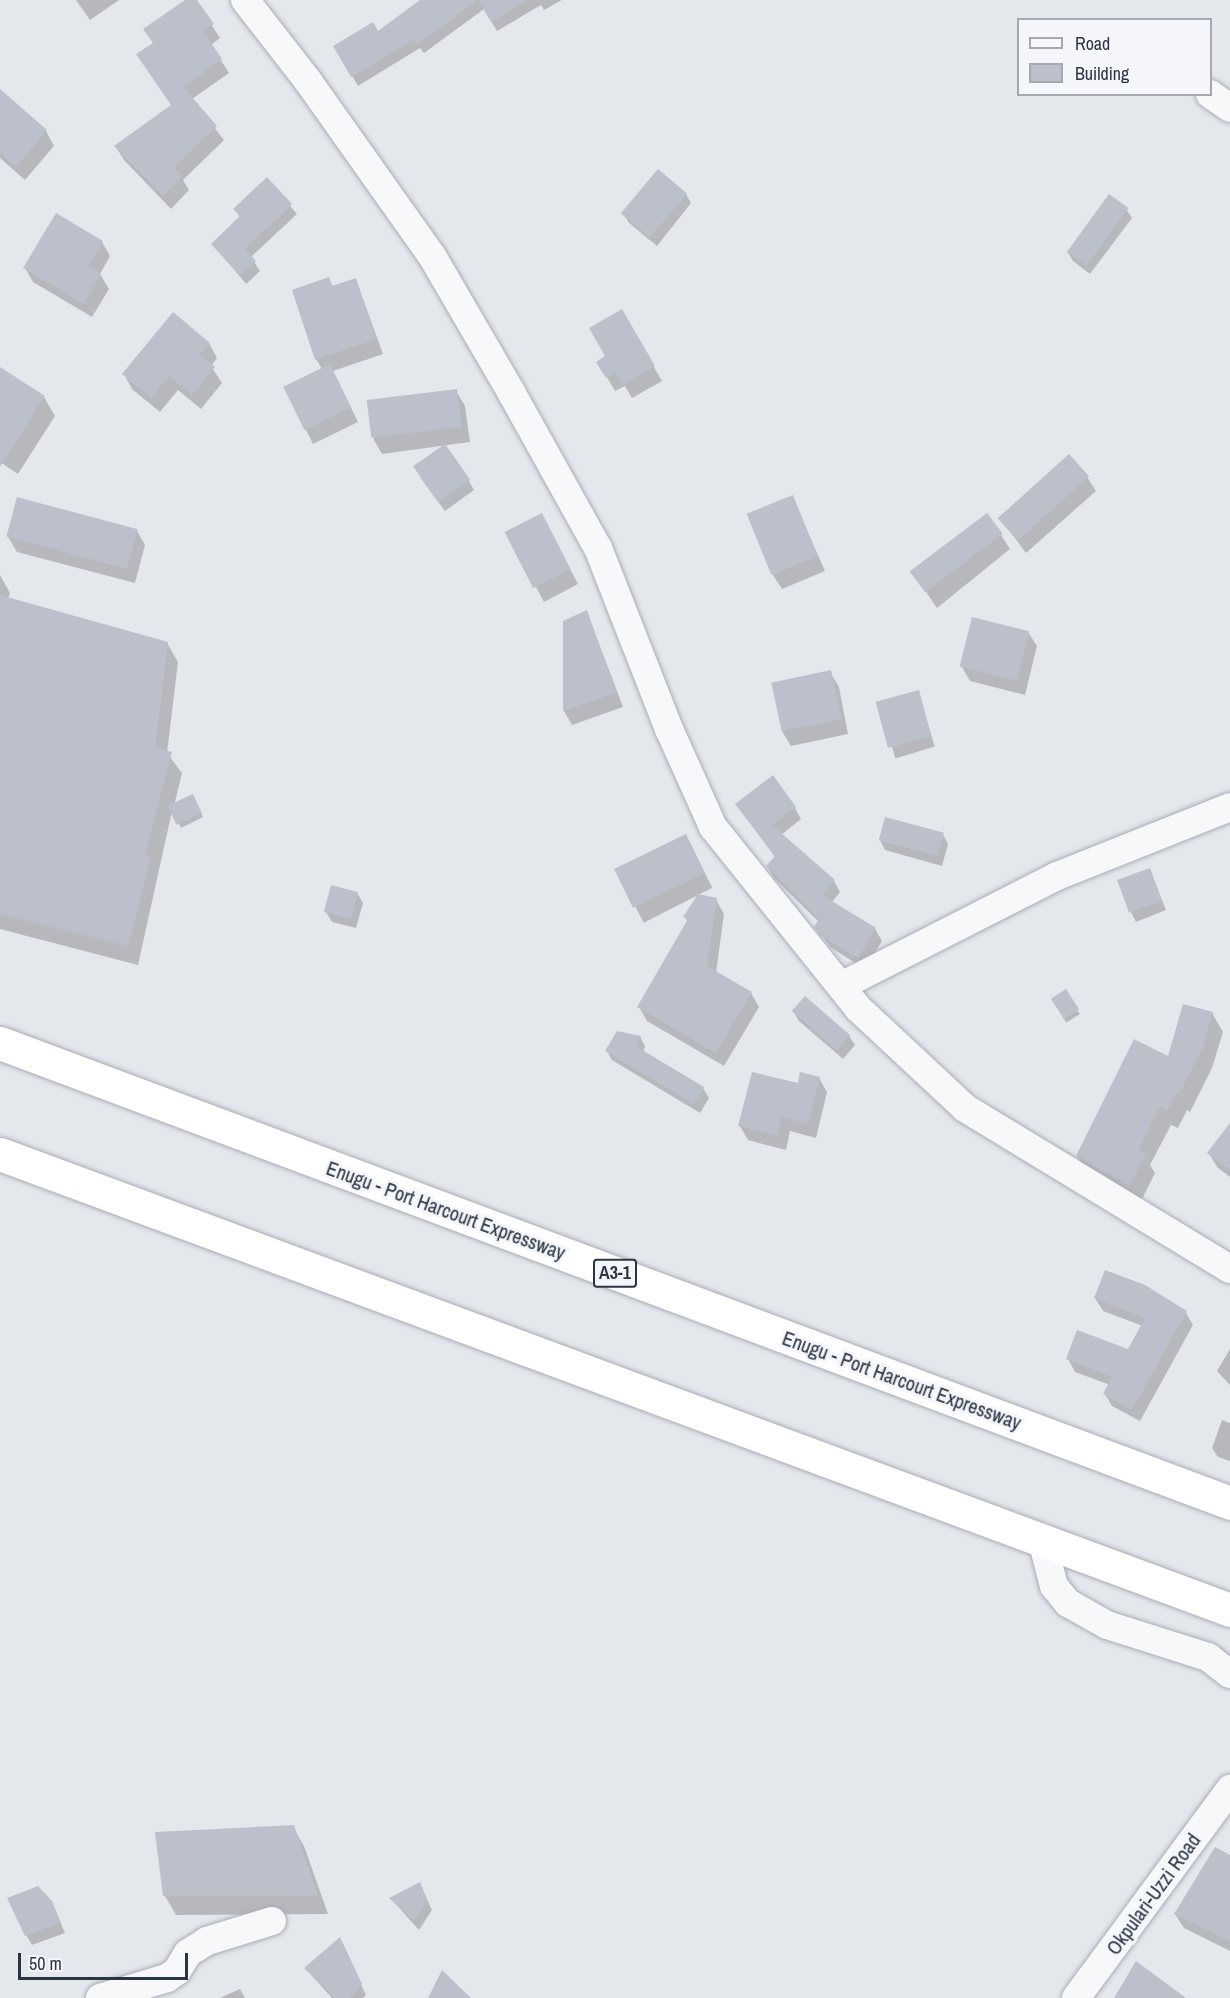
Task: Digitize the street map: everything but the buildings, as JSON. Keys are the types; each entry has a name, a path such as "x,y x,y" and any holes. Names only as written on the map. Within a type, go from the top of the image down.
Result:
{"highway":[{"name":"Enugu - Port Harcourt Expressway","path":"0,1043 1230,1503"},
{"path":"0,1154 1230,1610"}],"street":[{"path":"245,0 308,81 432,256 511,392 598,548 669,729 713,827 843,985 859,1009 965,1108 1230,1269"},
{"path":"1212,95 1230,108"},
{"path":"843,985 1058,876 1230,807"},
{"path":"1042,1540 1054,1586 1068,1603 1107,1625 1209,1657 1230,1674"},
{"name":"Okpulari-Uzzi Road","path":"1076,1998 1230,1789"},
{"path":"100,1998 166,1978 177,1971 188,1953 207,1941 272,1921"}]}
